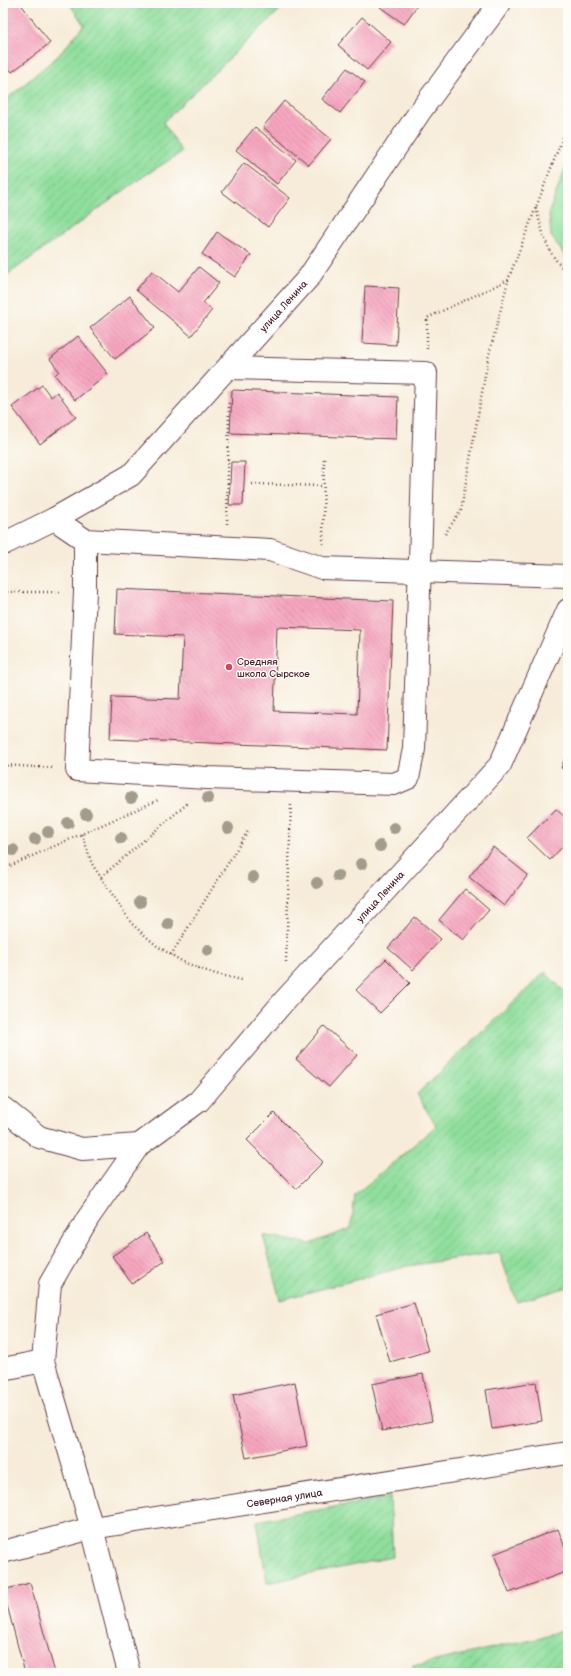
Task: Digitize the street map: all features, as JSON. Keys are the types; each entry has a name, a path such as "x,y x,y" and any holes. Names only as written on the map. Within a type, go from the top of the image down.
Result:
{"street":[{"name":"улица Ленина","path":"3,544 54,519 131,475 309,277 419,113 500,3"},
{"path":"85,540 77,770 292,781 394,784 408,778 414,749 421,571 426,372 224,372"},
{"path":"54,519 85,540 270,550 322,568 568,576"},
{"name":"улица Ленина","path":"139,1145 199,1101 285,1000 500,765 568,610"},
{"path":"3,1108 39,1137 82,1149 139,1145"},
{"path":"129,1673 92,1528 43,1361 50,1284 88,1218 139,1145"},
{"path":"3,1370 43,1361"},
{"name":"Северная улица","path":"3,1552 92,1528 568,1453"}],"path":[{"path":"441,541 461,510 488,359 508,280 568,124"},
{"path":"536,207 547,246 557,263 568,272"},
{"path":"426,372 428,318 508,280"},
{"path":"224,372 229,386 227,548"},
{"path":"322,568 324,456"},
{"path":"252,484 324,486"},
{"path":"3,592 84,592"},
{"path":"3,765 77,770"},
{"path":"285,1000 292,781"},
{"path":"3,870 165,796"},
{"path":"101,878 188,803"},
{"path":"171,955 248,831"},
{"path":"82,834 92,864 132,924 157,946 183,962 212,973 242,980"}],"green space":[{"path":"69,3 287,3 163,122 182,152 144,176 3,278 3,102 58,56 84,25"},
{"path":"568,161 568,260 551,236 549,212"},
{"path":"545,972 568,995 568,1287 517,1302 499,1252 408,1266 280,1300 263,1235 310,1244 351,1228 355,1195 436,1126 417,1094"},
{"path":"390,1497 393,1557 267,1583 257,1521"},
{"path":"568,1628 568,1673 414,1673 413,1666 541,1637"}],"building":[{"path":"3,3 20,3 50,43 12,72 3,61"},
{"path":"383,3 419,3 404,24 380,7"},
{"path":"362,17 391,42 367,70 338,45"},
{"path":"347,68 365,82 340,113 322,99"},
{"path":"284,101 331,139 309,165 263,127"},
{"path":"255,127 296,160 277,184 236,150"},
{"path":"244,163 290,198 268,227 222,192"},
{"path":"217,232 251,255 235,277 202,254"},
{"path":"199,267 219,283 203,303 212,310 191,336 136,290 152,271 178,292"},
{"path":"365,286 399,288 396,345 362,343"},
{"path":"130,296 155,328 115,359 90,328"},
{"path":"78,336 108,374 75,400 55,375 59,371 50,359"},
{"path":"42,385 51,397 57,392 76,417 40,444 12,407"},
{"path":"232,390 398,397 396,439 230,433"},
{"path":"231,462 245,462 243,505 229,505"},
{"name":"Средняя школа Сырское","path":"117,589 393,601 387,750 110,739 112,697 180,699 183,637 115,634","holes":["277,627 360,630 357,714 274,711"]},
{"path":"568,750 568,771 561,768"},
{"path":"556,809 568,820 568,841 550,860 527,838"},
{"path":"493,847 528,875 504,906 469,877"},
{"path":"465,889 489,910 463,940 439,920"},
{"path":"415,917 441,939 413,970 388,948"},
{"path":"386,959 410,983 380,1013 356,990"},
{"path":"324,1026 357,1055 329,1087 296,1059"},
{"path":"274,1113 323,1162 296,1189 247,1140"},
{"path":"146,1233 165,1261 132,1284 112,1256"},
{"path":"414,1303 428,1351 390,1362 376,1314"},
{"path":"423,1374 432,1421 382,1431 372,1384"},
{"path":"295,1382 307,1446 246,1458 233,1395"},
{"path":"536,1382 542,1421 492,1429 486,1390"},
{"path":"558,1529 568,1556 568,1571 509,1593 494,1554"},
{"path":"30,1583 55,1673 25,1673 3,1590"}],"place":[{"name":"Средняя школа Сырское","path":"229,667"}]}
